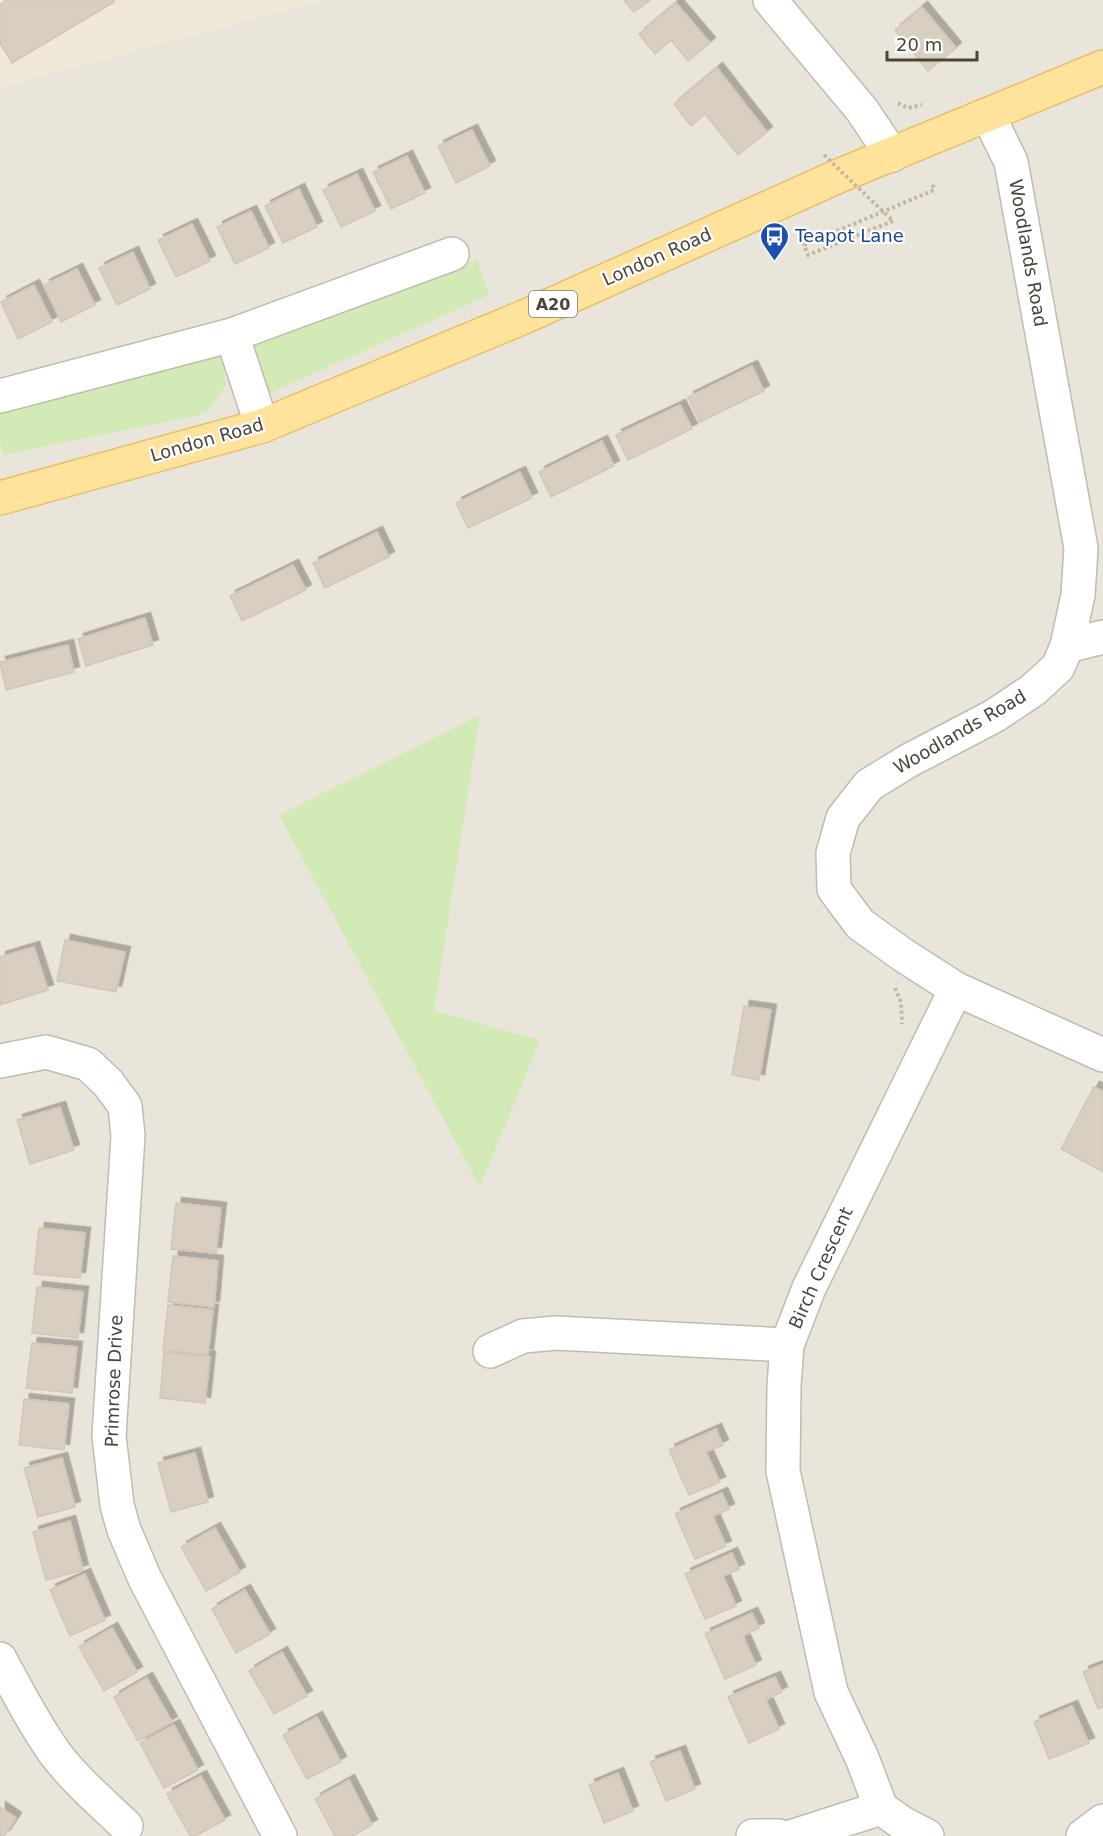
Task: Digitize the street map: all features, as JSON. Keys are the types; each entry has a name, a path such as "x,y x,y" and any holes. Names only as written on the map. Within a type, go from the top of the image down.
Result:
{"main road":[{"name":"London Road","path":"0,498 262,426 524,317 840,174 892,155 1103,67"}],"street":[{"path":"770,0 862,110 892,155"},
{"name":"Woodlands Road","path":"988,115 1011,162 1092,555 1078,596 1067,646 1058,667 1033,690 994,716 908,761 869,785 843,818 833,853 834,889 860,924 956,989 1103,1055"},
{"path":"0,396 231,335 452,254"},
{"path":"231,335 262,426"},
{"path":"1067,646 1103,637"},
{"name":"Birch Crescent","path":"881,1808 862,1758 831,1692 783,1471 787,1345 808,1288 956,989"},
{"name":"Primrose Drive","path":"0,1061 46,1052 88,1065 108,1083 124,1106 128,1136 109,1436 117,1505 124,1530 145,1579 280,1836"},
{"path":"490,1351 523,1336 556,1333 787,1345"},
{"path":"0,1659 27,1710 55,1753 126,1826"},
{"path":"794,1836 881,1808 902,1823 927,1836"},
{"path":"1083,1836 1103,1821"},
{"path":"753,1836 779,1836"}],"path":[{"path":"824,155 876,205 884,213 893,221 808,255 804,245 815,241 880,213 891,208 923,194 934,190 932,182"}],"shaded area":[{"path":"0,0 1103,0 1103,1836 0,1836"},
{"path":"0,0 323,0 0,87"}],"green space":[{"path":"477,259 489,295 268,394 250,350 263,335"},
{"path":"205,350 223,360 226,385 209,410 196,416 3,455 0,440 0,406"},
{"path":"480,715 434,1011 540,1040 480,1187 279,815"}],"building":[{"path":"6,0 113,0 114,2 12,63 0,43 0,5"},
{"path":"624,0 650,0 634,12"},
{"path":"676,3 710,43 688,61 671,40 655,54 639,34"},
{"path":"922,7 956,48 928,71 895,30"},
{"path":"717,68 767,132 738,155 705,114 691,126 674,104"},
{"path":"472,130 490,166 456,183 438,146"},
{"path":"407,156 425,193 391,209 373,172"},
{"path":"357,174 375,211 341,227 323,190"},
{"path":"299,189 317,227 283,243 265,206"},
{"path":"251,211 269,248 235,264 217,227"},
{"path":"192,224 210,261 176,277 158,240"},
{"path":"133,252 150,289 117,305 99,268"},
{"path":"77,269 95,305 61,322 44,285"},
{"path":"34,285 52,322 18,339 1,302"},
{"path":"752,366 764,391 700,422 688,397"},
{"path":"680,405 692,429 628,460 616,435"},
{"path":"602,441 614,466 551,497 539,472"},
{"path":"520,472 532,498 468,528 456,503"},
{"path":"377,532 389,557 325,588 313,563"},
{"path":"293,565 306,590 242,621 230,596"},
{"path":"145,618 153,645 86,666 78,639"},
{"path":"68,645 74,672 6,690 0,662"},
{"path":"65,940 125,952 116,992 57,981"},
{"path":"34,947 48,990 0,1005 0,957"},
{"path":"744,1006 771,1010 759,1080 732,1075"},
{"path":"1094,1087 1103,1091 1103,1172 1061,1149"},
{"path":"60,1107 74,1150 30,1164 17,1120"},
{"path":"176,1203 221,1208 216,1253 171,1249"},
{"path":"39,1228 85,1233 80,1278 34,1274"},
{"path":"173,1256 218,1261 214,1307 168,1302"},
{"path":"37,1287 83,1292 78,1338 32,1333"},
{"path":"168,1305 213,1310 208,1355 163,1350"},
{"path":"32,1343 77,1347 72,1393 26,1388"},
{"path":"164,1352 210,1357 205,1403 160,1398"},
{"path":"24,1399 69,1404 64,1450 19,1445"},
{"path":"716,1429 723,1445 706,1452 720,1482 689,1495 669,1450"},
{"path":"195,1453 208,1502 171,1512 158,1463"},
{"path":"62,1458 75,1507 38,1517 24,1468"},
{"path":"722,1493 729,1509 713,1516 726,1546 695,1559 675,1514"},
{"path":"70,1521 83,1570 46,1580 33,1532"},
{"path":"215,1528 240,1572 206,1591 181,1547"},
{"path":"732,1553 739,1569 723,1576 736,1606 705,1619 685,1574"},
{"path":"85,1574 105,1620 70,1636 50,1590"},
{"path":"245,1590 270,1634 236,1653 212,1609"},
{"path":"752,1613 759,1628 743,1636 756,1665 725,1679 705,1634"},
{"path":"112,1628 137,1672 104,1691 79,1647"},
{"path":"282,1652 307,1696 274,1714 249,1671"},
{"path":"1103,1664 1103,1707 1098,1709 1083,1672"},
{"path":"775,1677 782,1692 766,1700 779,1729 749,1743 728,1697"},
{"path":"147,1678 172,1722 138,1741 114,1697"},
{"path":"1072,1706 1089,1743 1049,1759 1034,1722"},
{"path":"317,1717 341,1762 307,1779 283,1735"},
{"path":"174,1725 198,1770 164,1788 140,1743"},
{"path":"680,1751 695,1789 666,1801 650,1762"},
{"path":"618,1773 633,1811 604,1823 589,1785"},
{"path":"201,1776 225,1820 195,1836 190,1836 167,1794"},
{"path":"349,1780 372,1825 352,1836 335,1836 315,1799"},
{"path":"0,1807 16,1818 4,1836 0,1836"}],"place":[{"name":"Teapot Lane","path":"774,262"}]}
